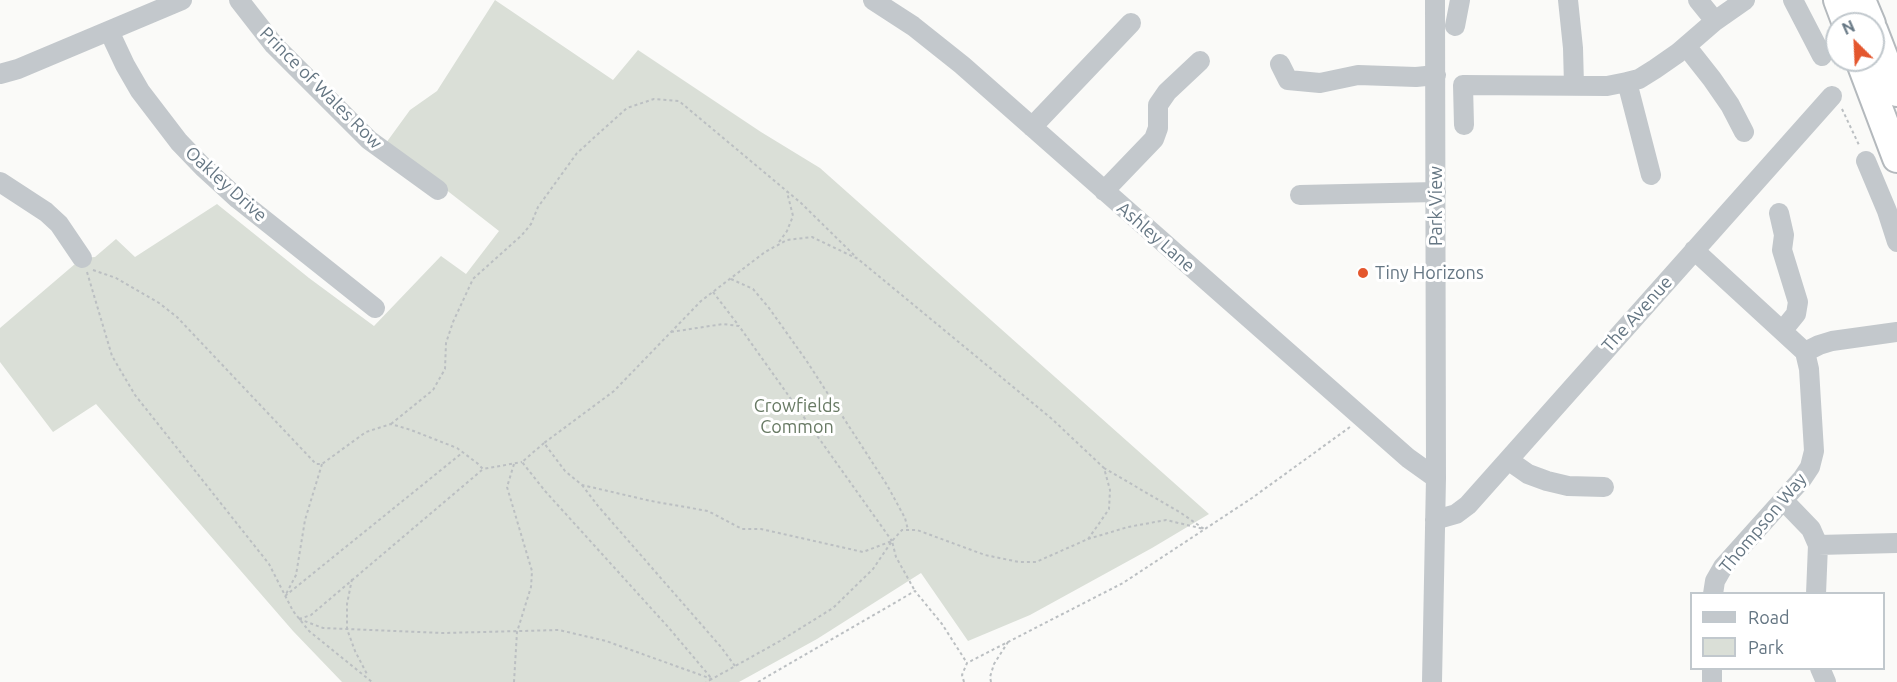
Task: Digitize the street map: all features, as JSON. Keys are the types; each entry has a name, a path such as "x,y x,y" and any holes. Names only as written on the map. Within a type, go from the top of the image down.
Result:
{"highway":[{"path":"1885,61 1897,92"},
{"path":"1865,72 1897,158"}],"street":[{"path":"0,74 18,69 110,31 158,5 182,0"},
{"name":"Prince of Wales Row","path":"239,0 274,45 369,140 438,190"},
{"name":"Ashley Lane","path":"873,0 932,39 1408,458 1436,478"},
{"name":"Park View","path":"1432,682 1436,478 1435,0"},
{"path":"1455,26 1460,0"},
{"path":"1568,0 1574,85"},
{"path":"1698,0 1715,21"},
{"path":"1464,125 1463,85 1608,86 1639,79 1745,0"},
{"path":"1793,2 1822,56"},
{"path":"1032,127 1131,23"},
{"name":"Oakley Drive","path":"110,31 124,65 140,91 179,142 238,199 375,308"},
{"path":"1686,46 1713,79 1744,132"},
{"path":"1104,191 1154,139 1158,128 1158,105 1167,92 1200,61"},
{"path":"1280,64 1288,80 1320,83 1358,75 1416,77 1436,75"},
{"path":"1627,82 1651,175"},
{"name":"The Avenue","path":"1435,520 1456,514 1468,505 1694,250 1835,99"},
{"path":"1866,161 1897,242"},
{"path":"0,182 59,224 82,258"},
{"path":"1300,195 1436,192"},
{"path":"1779,213 1784,236 1773,253 1798,302 1796,314 1783,330"},
{"path":"1694,250 1805,352 1832,342 1897,332"},
{"name":"Thompson Way","path":"1713,592 1715,581 1723,567 1784,501 1810,467 1814,451 1809,369 1805,352"},
{"path":"1508,460 1528,474 1547,481 1568,486 1604,487"},
{"path":"1784,501 1811,529 1818,545 1816,592"},
{"path":"1818,545 1897,543"}],"path":[{"path":"370,680 309,631 299,619 269,564 135,395 112,356 85,267 116,278 159,303 177,317 316,464 322,464 366,432 391,424 433,390 445,369 446,343 453,322 473,279 522,235 531,224 538,207 577,153 627,108 654,99 679,101 786,191 858,259 1052,419 1104,468 1204,529"},
{"path":"1835,99 1866,161"},
{"path":"777,245 787,231 793,216 786,191"},
{"path":"299,619 311,615 483,469 522,462 614,391 713,292 765,252 787,240 812,237 858,259"},
{"path":"730,279 753,289 794,343 887,485 905,518 908,530"},
{"path":"713,292 892,541 896,557 915,591 942,624 967,663"},
{"path":"671,332 723,324 738,326"},
{"path":"964,682 962,675 967,663 1123,583 1363,418"},
{"path":"391,424 457,448 483,469"},
{"path":"544,443 565,471 582,485 735,666"},
{"path":"285,596 463,453"},
{"path":"522,462 712,679"},
{"path":"514,463 507,487 532,571 531,586 517,632 514,682"},
{"path":"285,596 296,575 305,520 322,464"},
{"path":"1088,539 1109,509 1110,490 1104,468"},
{"path":"582,485 708,511 742,529 772,532 863,552 892,541"},
{"path":"706,682 780,641 833,608 873,569 902,530 917,530 985,555 1019,562 1036,562 1088,539 1128,527 1166,520 1204,529"},
{"path":"352,579 347,604 347,629 370,680"},
{"path":"758,682 915,591"},
{"path":"299,619 323,628 444,633 559,630 606,641 712,679"},
{"path":"991,682 990,677 994,664 1009,641"}],"green space":[{"name":"Crowfields Common","path":"495,0 613,80 638,50 761,132 820,168 1209,514 1030,615 968,641 921,573 817,639 739,682 342,682 293,631 96,404 53,432 0,362 0,328 82,258 95,257 116,239 135,257 217,204 309,278 374,326 441,256 466,274 499,231 386,143 410,110 437,91"}],"place":[{"name":"Tiny Horizons","path":"1363,273"}]}
